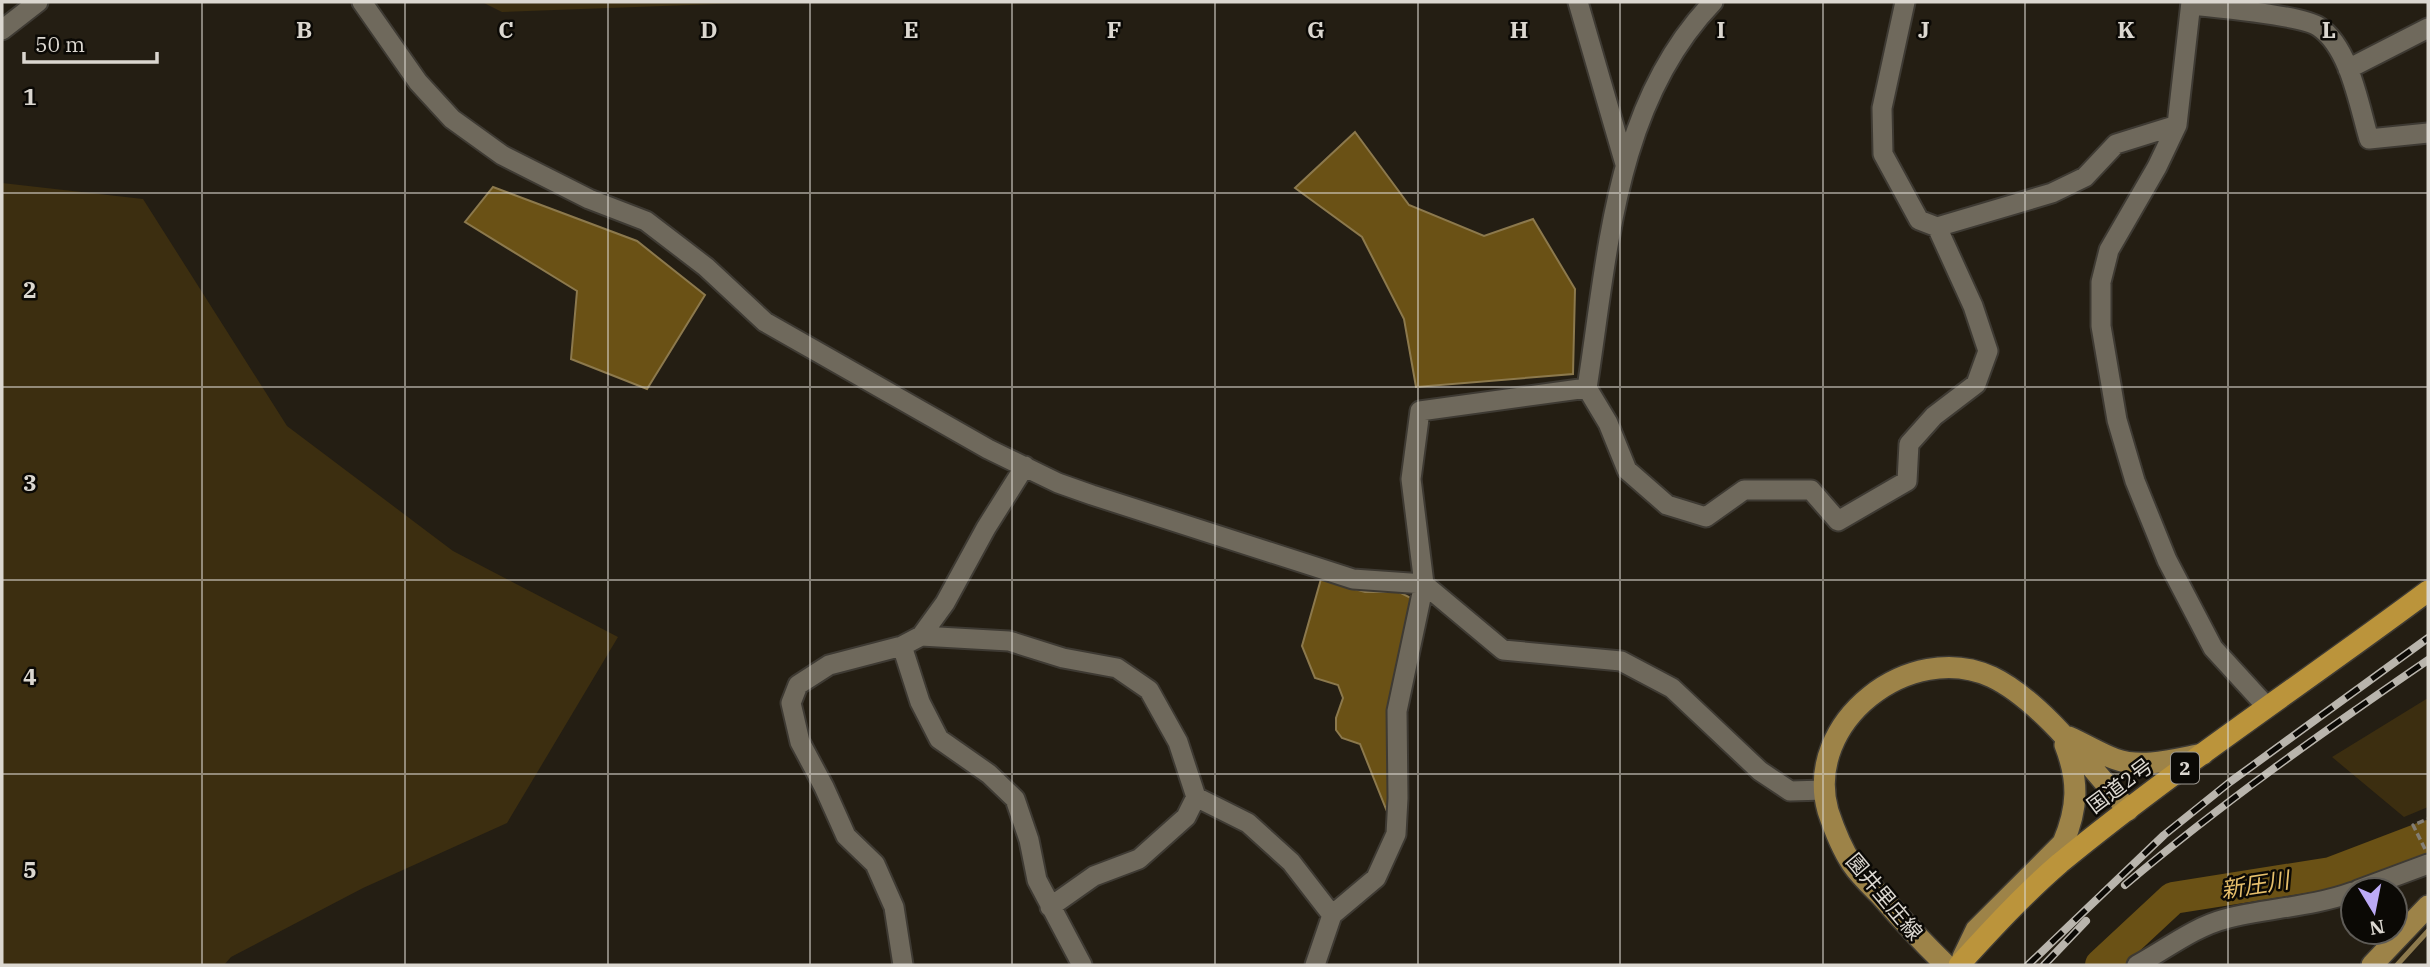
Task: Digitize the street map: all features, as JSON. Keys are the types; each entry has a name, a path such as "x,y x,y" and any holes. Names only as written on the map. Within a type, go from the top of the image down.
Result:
{"highway":[{"name":"国道2号","path":"1959,965 2058,865 2203,754 2428,591"}],"main road":[{"name":"園井里庄線","path":"1946,965 1852,865 1836,833 1828,809 1825,790 1829,755 1837,734 1854,712 1875,692 1900,677 1928,668 1966,669 1993,677 2028,701 2128,810"},
{"path":"2061,734 2116,759 2133,763 2163,762 2203,754"},
{"path":"1959,965 1976,930 2063,843 2069,828 2077,784 2073,764 2061,734"},
{"path":"2372,965 2428,906"}],"street":[{"path":"2,30 38,2"},
{"path":"362,2 418,82 452,118 502,155 589,199 646,221 706,267 765,322 988,449 1058,483 1353,579 1424,584 1503,650 1621,661 1672,688 1760,771 1790,791 1825,790"},
{"path":"1578,2 1625,164"},
{"path":"1713,2 1673,51 1655,84 1625,164 1607,242 1587,388 1608,423 1627,470 1667,505 1706,517 1744,490 1811,490 1838,521 1907,481 1909,444 1934,416 1976,384 1988,351 1973,306 1937,227"},
{"path":"1905,2 1882,108 1883,153 1919,220 1937,227 2052,193 2085,177 2116,144 2177,125"},
{"path":"2267,707 2213,648 2167,560 2135,481 2117,420 2101,326 2101,282 2109,250 2157,167 2177,125 2191,3 2301,20 2319,26 2334,43 2348,69 2369,139 2428,132"},
{"path":"2348,69 2428,28"},
{"path":"1315,965 1332,915 1376,878 1396,834 1397,712 1424,584 1411,479 1420,411 1587,388"},
{"path":"903,965 894,907 874,864 846,836 800,742 792,704 798,685 829,665 902,646 921,636 945,603 986,528 1025,466"},
{"path":"921,636 1009,641 1063,658 1117,668 1149,690 1178,742 1196,797 1186,817 1139,859 1094,876 1050,907"},
{"path":"902,646 920,702 939,739 989,774 1015,799 1029,840 1037,880 1082,965"},
{"path":"1196,797 1248,823 1291,862 1332,915"},
{"path":"2385,876 2426,856"},
{"path":"2137,965 2222,919 2339,897"}],"path":[{"path":"2426,856 2413,825 2428,819"}],"shaded area":[{"path":"482,2 772,2 502,12"},
{"path":"1355,132 1409,205 1484,236 1533,219 1575,289 1573,374 1416,387 1404,319 1362,237 1295,188"},
{"path":"2,183 143,199 287,426 453,551 618,637 507,823 363,888 231,957 224,965 2,965"},
{"path":"493,187 637,241 705,295 647,389 571,359 577,291 465,222"},
{"path":"1321,579 1365,592 1399,592 1411,598 1393,797 1386,809 1360,744 1342,738 1336,730 1336,718 1343,698 1338,685 1315,678 1302,646"},
{"path":"2428,698 2428,807 2404,817 2332,757"}],"waterway":[{"name":"新圧川","path":"2101,965 2173,898 2331,873 2428,836"},
{"path":"2397,965 2428,931"}],"railway":[{"path":"2028,965 2164,835 2230,782 2428,638"},
{"path":"2125,885 2274,768 2428,660"},
{"path":"2044,965 2086,921"}]}
